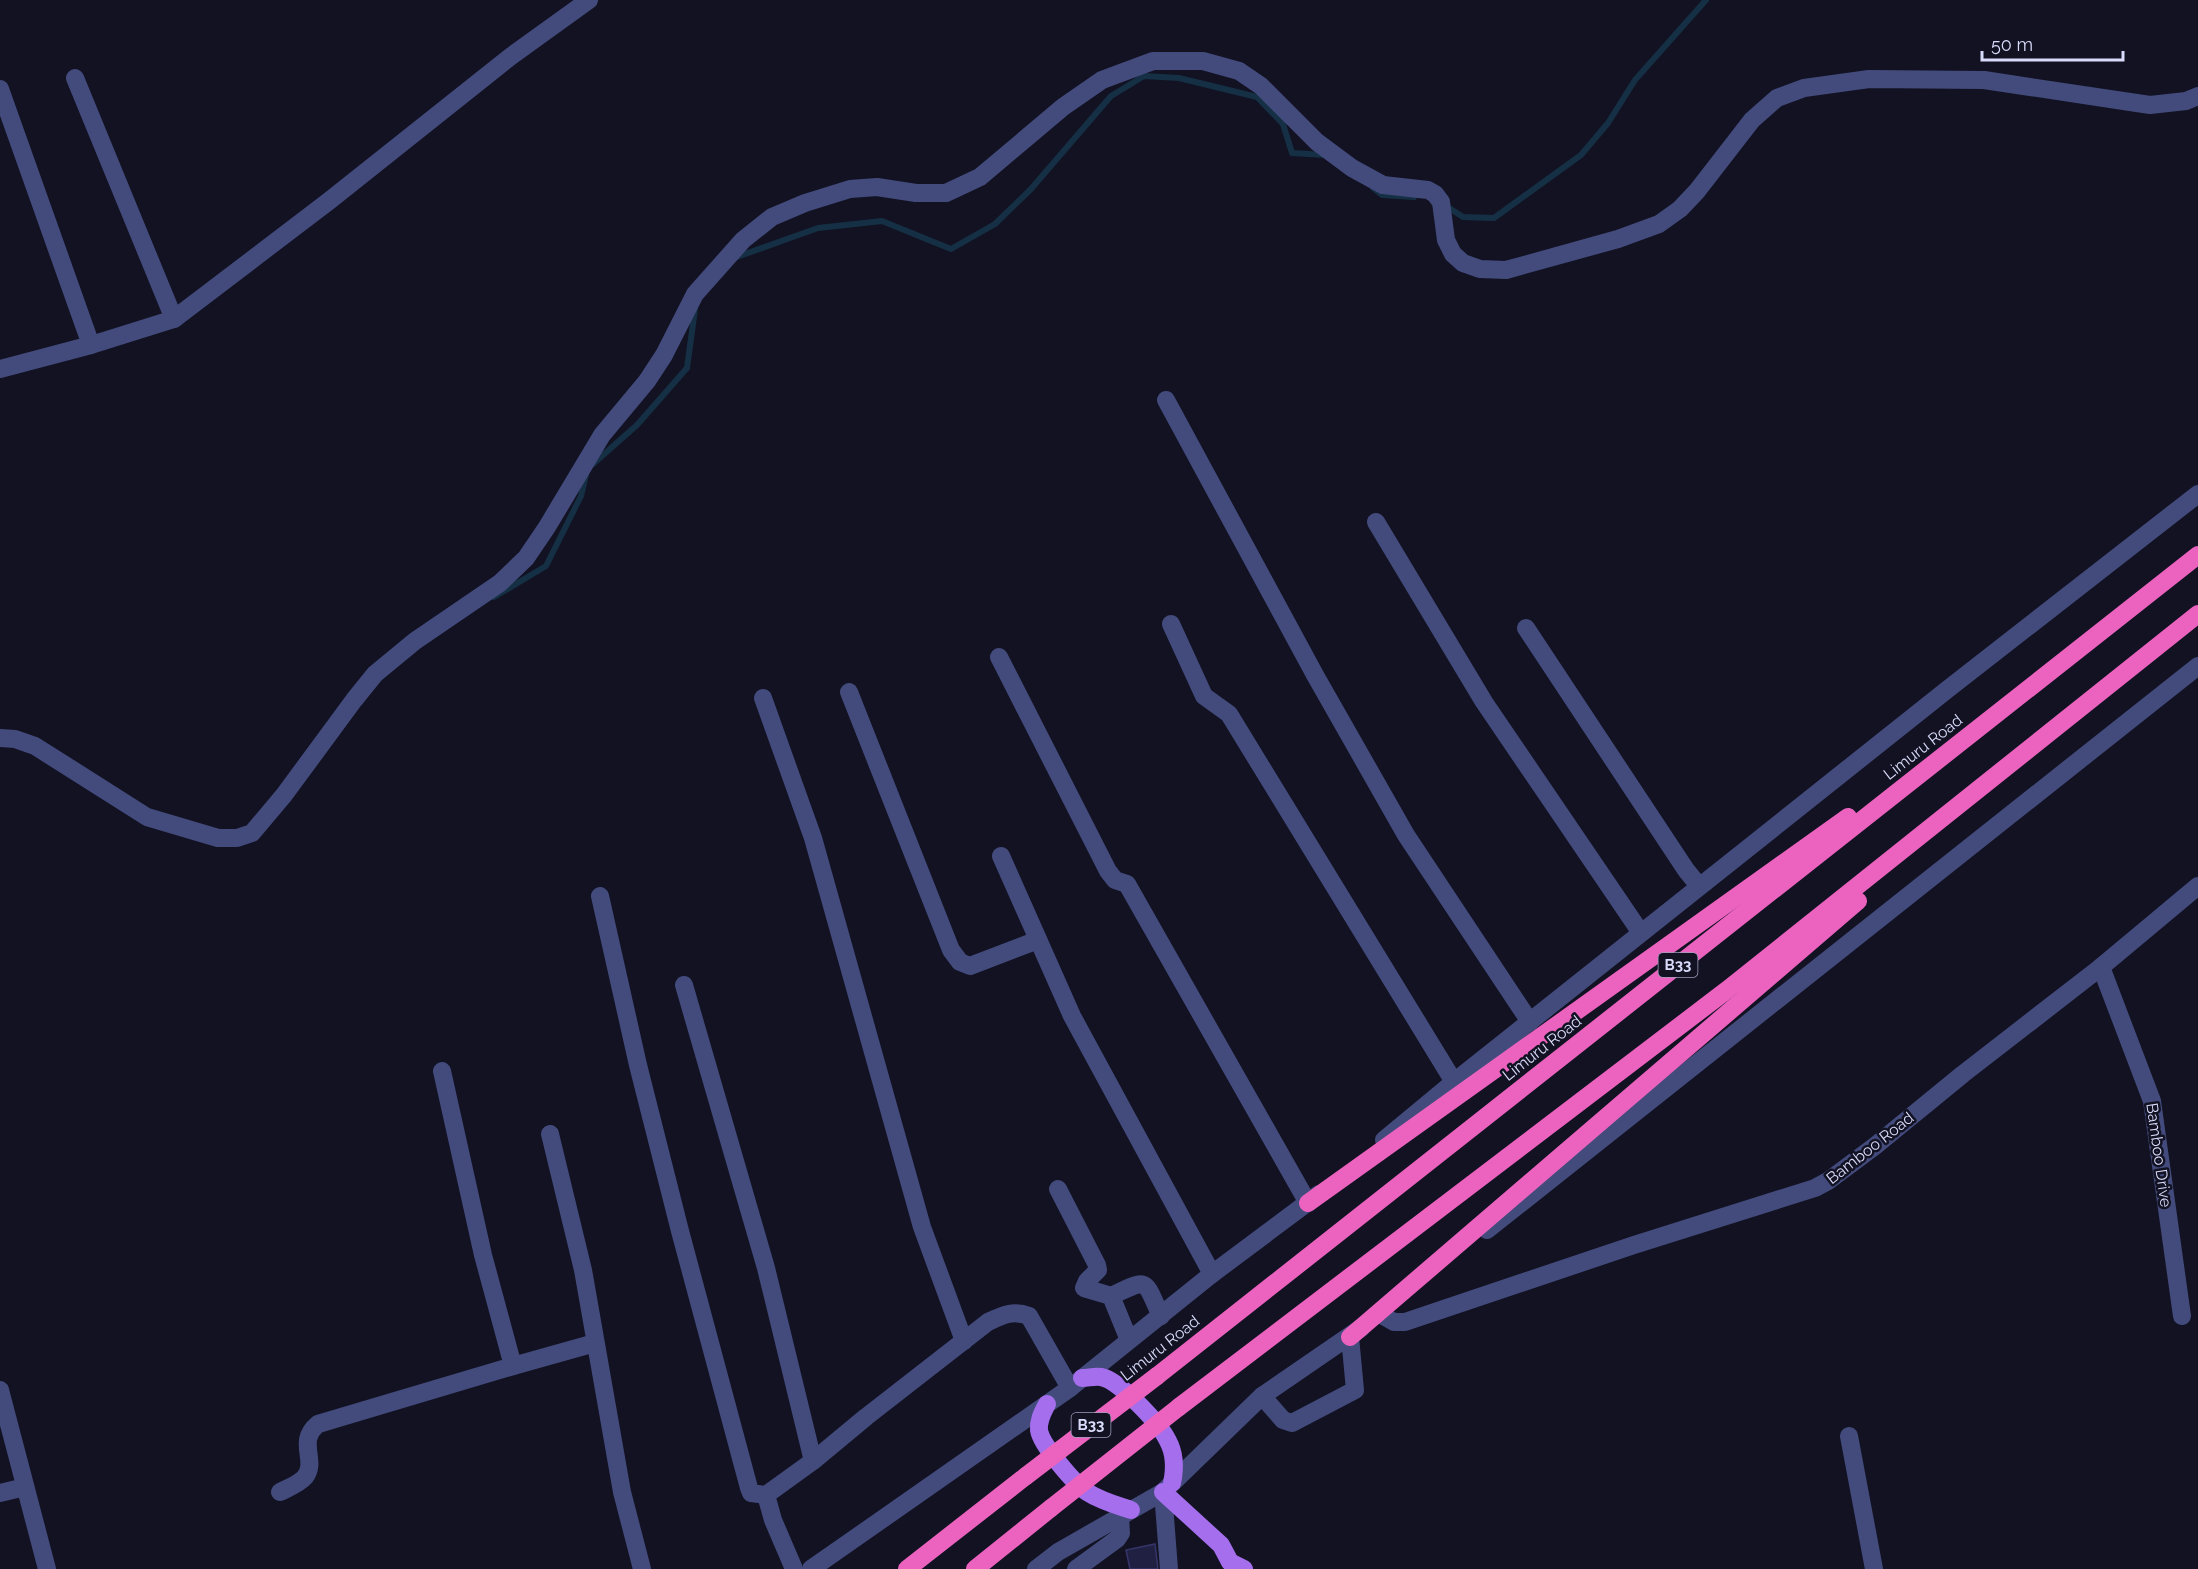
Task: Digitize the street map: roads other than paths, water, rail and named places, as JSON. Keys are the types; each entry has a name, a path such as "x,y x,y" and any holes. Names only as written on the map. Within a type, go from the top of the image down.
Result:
{"highway":[{"name":"Limuru Road","path":"907,1569 1157,1376 2198,555"},
{"name":"B33","path":"975,1569 1179,1407 1727,990 2198,614"},
{"path":"1308,1203 2048,673"},
{"path":"1350,1337 2089,702"}],"main road":[{"path":"1076,1383 1102,1377 1124,1389 1149,1415 1168,1441 1175,1468 1167,1487 1221,1545 1230,1562 1244,1569"},
{"path":"1047,1404 1041,1415 1039,1432 1046,1447 1086,1492 1125,1513"}],"street":[{"path":"0,369 91,345 174,319 329,201 510,57 589,0"},
{"path":"0,738 15,739 35,746 147,817 218,838 237,838 252,832 284,795 375,674 415,641 500,583 526,558 602,435 647,381 664,355 695,294 743,240 772,217 805,203 850,189 877,187 916,193 946,193 980,177 1063,108 1102,80 1153,61 1203,61 1239,71 1261,87 1317,142 1352,168 1383,185 1428,190 1435,194 1441,202 1446,240 1453,254 1463,263 1480,269 1506,270 1618,239 1659,224 1680,209 1697,191 1752,120 1777,98 1804,88 1869,79 1984,80 2150,105 2186,101 2198,96"},
{"path":"75,78 174,319"},
{"path":"0,89 91,345"},
{"path":"1166,400 1315,675 1406,835 1530,1022"},
{"path":"811,1569 1076,1383 1212,1274 1308,1203 1454,1082 1641,933 2198,494"},
{"path":"1376,522 1484,702 1641,933"},
{"path":"1171,624 1204,696 1229,714 1454,1082"},
{"path":"1526,628 1680,860 1700,886"},
{"path":"999,657 1108,871 1115,880 1127,884 1308,1203"},
{"path":"1036,1569 1058,1552 1167,1487 1262,1396 1380,1314 2198,666"},
{"path":"849,692 915,863 955,956 960,962 970,966 1038,940"},
{"path":"763,698 813,838 922,1227 964,1341"},
{"path":"1001,856 1072,1016 1212,1274"},
{"name":"Bamboo Road","path":"1380,1314 1394,1322 1405,1322 1634,1245 1815,1188 1875,1146 1963,1074 2101,967 2198,886"},
{"path":"600,896 680,1231 751,1493 766,1495 813,1461 988,1322 1005,1314 1017,1312 1029,1316 1076,1383"},
{"name":"Bamboo Drive","path":"2101,967 2152,1101 2182,1316"},
{"path":"684,984 766,1268 813,1461"},
{"path":"442,1071 483,1255 508,1356 513,1366"},
{"path":"550,1134 583,1270 622,1492 642,1569"},
{"path":"1058,1190 1097,1265 1098,1270 1087,1281 1084,1288 1111,1296 1139,1283 1144,1284 1148,1287 1161,1316"},
{"path":"1111,1296 1129,1340"},
{"path":"1262,1396 1283,1420 1292,1423 1355,1390 1350,1337"},
{"path":"280,1492 306,1477 309,1469 307,1438 310,1430 318,1424 595,1342"},
{"path":"0,1390 47,1569"},
{"path":"1849,1436 1874,1569"},
{"path":"0,1493 25,1487"},
{"path":"1167,1487 1169,1569"},
{"path":"766,1495 773,1520 794,1569"},
{"path":"1076,1569 1117,1539 1121,1533 1125,1513"}],"waterway":[{"path":"1446,206 1463,217 1494,218 1581,155 1608,123 1635,80 1706,0"},
{"path":"734,258 818,228 882,221 951,249 995,224 1031,189 1111,96 1144,76 1179,78 1257,97 1283,124 1292,153 1326,155"},
{"path":"1373,188 1382,195 1414,197"},
{"path":"593,464 637,425 687,368 695,309"},
{"path":"494,597 546,566 581,496 586,475"}]}
